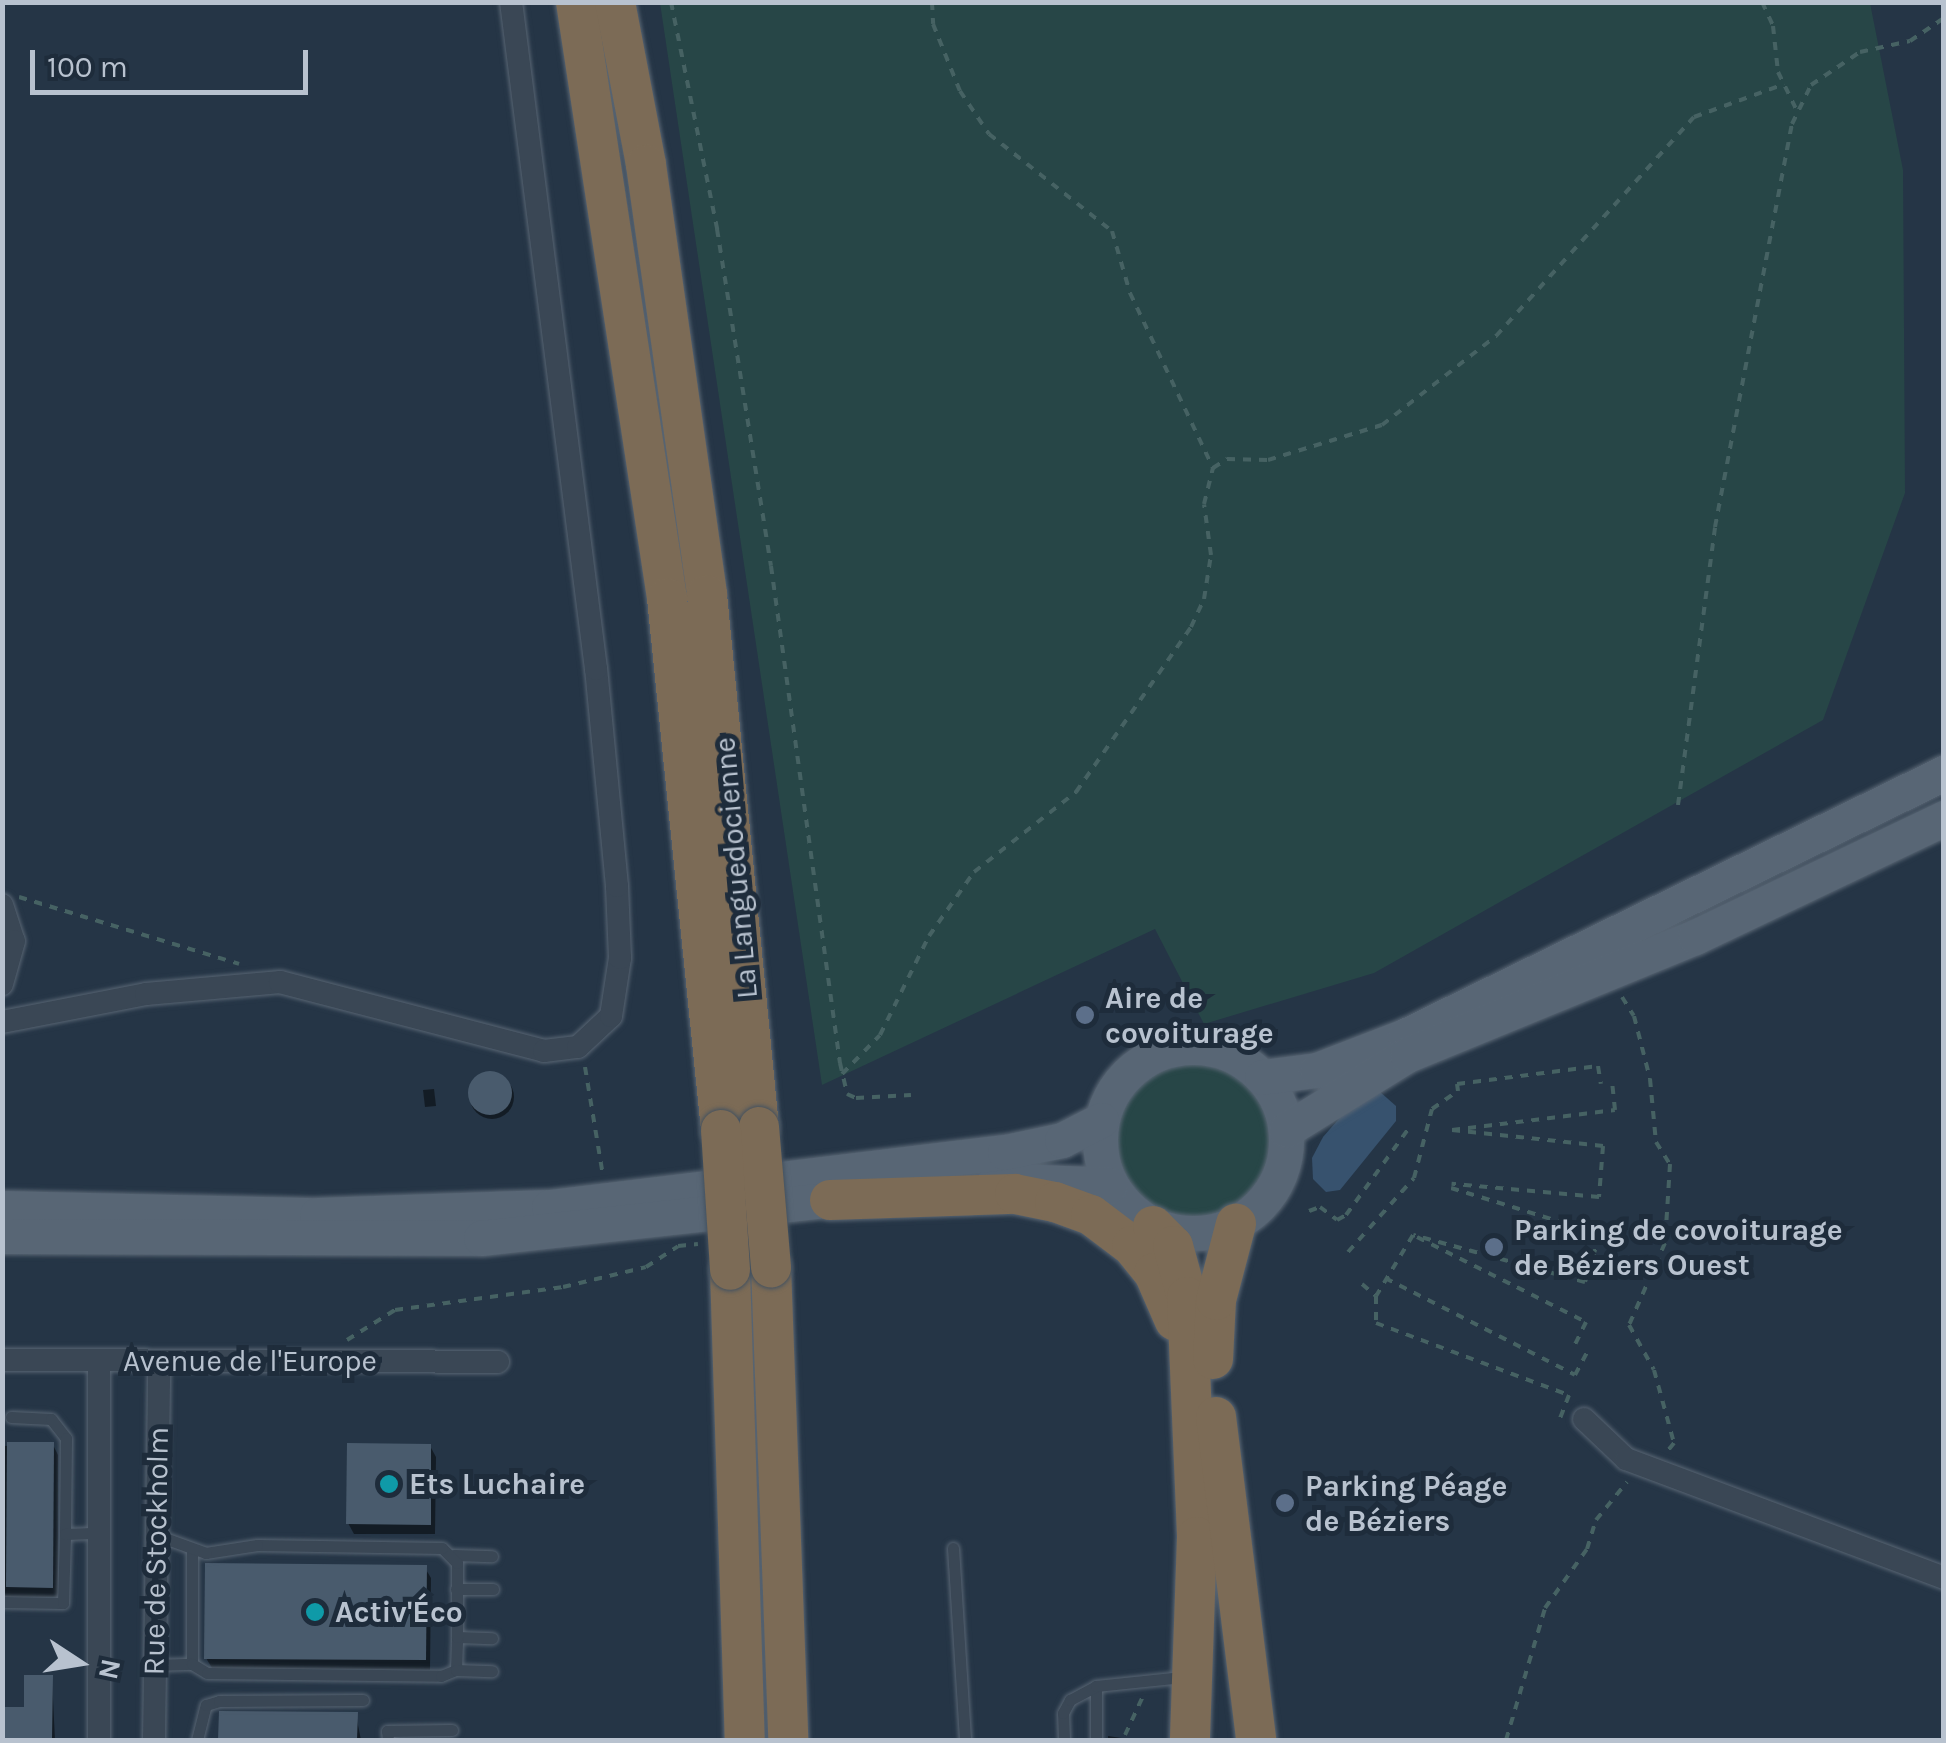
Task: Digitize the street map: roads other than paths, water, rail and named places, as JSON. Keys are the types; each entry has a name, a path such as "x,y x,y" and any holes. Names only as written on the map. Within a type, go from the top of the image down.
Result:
{"highway":[{"name":"La Languedocienne","path":"576,2 657,520 740,1128 771,1266 788,1740"},
{"name":"La Languedocienne","path":"614,2 646,165 707,595 740,1128 724,1255 746,1740"},
{"path":"830,1200 1015,1194 1091,1215 1132,1246 1154,1273 1172,1306 1191,1404"},
{"path":"1236,1224 1216,1300 1217,1440 1256,1740"},
{"path":"1153,1226 1173,1246 1183,1273 1198,1537 1190,1740"}],"main road":[{"path":"1262,1076 1317,1070 1405,1036 1894,799 1944,771"},
{"path":"1286,1130 1406,1054 1695,937 1944,818"},
{"path":"1170,1049 1220,1050 1262,1076 1286,1130 1278,1179 1265,1200 1236,1224 1195,1233 1153,1226 1110,1185 1102,1164 1102,1120 1126,1074 1170,1049"},
{"path":"2,1208 356,1214 607,1200 1004,1152 1062,1140 1102,1120"},
{"path":"2,1236 481,1238 1012,1178 1110,1185"}],"street":[{"path":"2,1022 146,994 280,982 568,1050 603,1027 617,997 617,886 558,342 511,2"},
{"path":"2,905 14,942 2,984"},
{"name":"Avenue de l'Europe","path":"2,1360 498,1362"},
{"path":"98,1740 99,1361"},
{"name":"Rue de Stockholm","path":"154,1740 159,1361"},
{"path":"1572,1419 1616,1453 1648,1467 1944,1578"}],"lane":[{"path":"2,1602 62,1603 66,1438 52,1420 11,1417"},
{"path":"65,1534 100,1533"},
{"path":"155,1535 192,1551 408,1546 454,1555 492,1556"},
{"path":"953,1548 965,1740"},
{"path":"192,1551 192,1664"},
{"path":"454,1555 456,1670"},
{"path":"456,1589 493,1589"},
{"path":"456,1637 492,1638"},
{"path":"155,1664 192,1664 207,1673 441,1676 456,1670 492,1671"},
{"path":"1064,1740 1063,1713 1070,1700 1096,1686 1192,1676"},
{"path":"1096,1686 1096,1740"},
{"path":"197,1740 206,1705 220,1700 364,1700"},
{"path":"388,1740 387,1731 452,1730"}],"water":[{"path":"1379,1091 1396,1106 1396,1121 1340,1190 1326,1192 1313,1179 1312,1158 1323,1137 1343,1114"}],"place":[{"name":"Aire de covoiturage","path":"1085,1015"},
{"name":"Parking de covoiturage de Béziers Ouest","path":"1494,1247"},
{"name":"Ets Luchaire","path":"389,1484"},
{"name":"Parking Péage de Béziers","path":"1285,1503"},
{"name":"Activ'Éco","path":"315,1612"}]}
